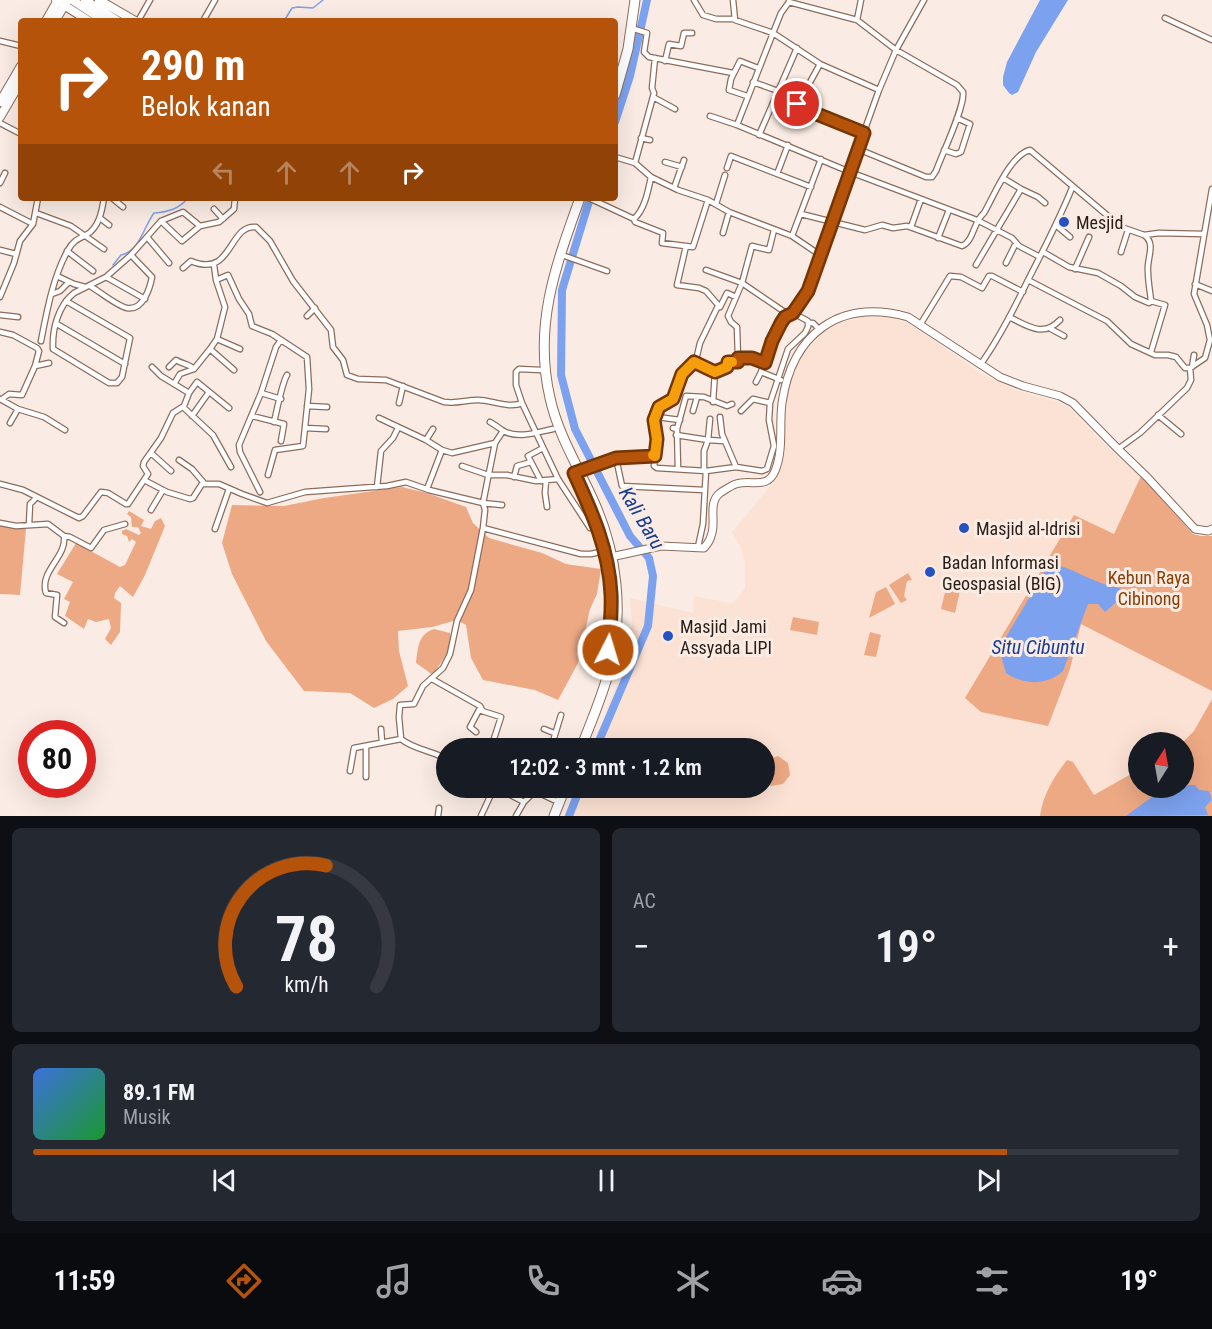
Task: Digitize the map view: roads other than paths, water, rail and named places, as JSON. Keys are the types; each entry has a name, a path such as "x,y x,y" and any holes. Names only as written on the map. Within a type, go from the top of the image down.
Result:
{"highway":[{"path":"618,67 630,0"},
{"path":"618,87 635,29 635,0"},
{"path":"573,201 543,294 540,336 544,397 553,429 580,471 608,554 611,593 608,650 602,673 578,738"},
{"path":"579,201 548,295 543,375 555,417 603,523 617,593 614,649 608,674 585,738"},
{"path":"548,816 557,798"},
{"path":"554,816 559,798"}],"main road":[{"path":"85,0 113,18"},
{"path":"99,0 131,18"},
{"path":"49,18 63,1"},
{"path":"57,18 63,1"},
{"path":"63,1 85,18"},
{"path":"63,1 98,18"},
{"path":"0,102 18,71"},
{"path":"0,117 18,86"}],"street":[{"path":"138,18 150,0"},
{"path":"205,18 215,0"},
{"path":"694,0 703,15 716,19 735,19 742,24 773,33 820,64 879,90"},
{"path":"733,0 735,19"},
{"path":"857,20 861,0"},
{"path":"756,382 781,323 791,314 813,283 820,255 879,90 896,50 924,0"},
{"path":"737,125 781,13 789,1 857,20 896,50 962,90 964,96 957,118 935,174 928,178 858,149"},
{"path":"1165,18 1212,40"},
{"path":"635,29 648,33 644,53 655,58 733,73"},
{"path":"665,61 669,44 681,46 684,33 692,33"},
{"path":"0,41 18,45"},
{"path":"759,135 797,48"},
{"path":"635,163 654,93 651,88 655,58"},
{"path":"747,96 729,90 733,73 740,61 758,68"},
{"path":"820,64 797,106 864,133"},
{"path":"753,82 778,91"},
{"path":"653,97 675,109"},
{"path":"710,116 977,220 1042,255 1075,269 1098,273 1145,303 1151,301 1165,304 1151,352"},
{"path":"944,150 956,154 961,152 970,124 957,118"},
{"path":"0,123 18,132"},
{"path":"641,138 650,140"},
{"path":"777,174 788,145"},
{"path":"801,214 865,230 884,225 893,228 910,226 959,246 964,245 1003,178 1022,154 1030,150 1072,188 1121,227 1149,238 1147,271 1151,301"},
{"path":"727,168 731,156 810,187"},
{"path":"618,158 635,163 651,177 674,188 792,236 820,255"},
{"path":"792,236 821,159"},
{"path":"674,188 684,160"},
{"path":"665,162 682,166"},
{"path":"0,183 5,172"},
{"path":"716,204 725,175"},
{"path":"634,219 645,202 651,177"},
{"path":"1003,178 1045,203"},
{"path":"980,365 1023,292 1057,225 1072,188"},
{"path":"976,265 1020,189"},
{"path":"1028,280 1107,321 1131,344 1155,355 1176,357 1185,368 1191,367 1203,361 1210,350 1209,335 1195,297 1203,234 1210,213 1212,189"},
{"path":"596,201 634,219 634,222 663,233 662,243 693,247 708,200"},
{"path":"910,226 921,200"},
{"path":"0,297 22,237 33,224 38,201"},
{"path":"41,340 51,294 67,251 76,239 86,235 100,218 103,201"},
{"path":"116,201 123,207"},
{"path":"161,221 182,241 200,226 223,219 234,209 235,201"},
{"path":"0,207 33,224"},
{"path":"214,209 223,219"},
{"path":"938,238 949,210"},
{"path":"66,301 129,338 121,379 117,383 111,383 53,349 60,309 66,301 74,292 106,277 131,255 161,221 184,212 200,226"},
{"path":"723,233 729,212"},
{"path":"36,213 71,226 104,249"},
{"path":"100,218 110,225"},
{"path":"1057,225 1070,237"},
{"path":"183,268 191,261 214,265 223,258 243,232 256,227 270,241 293,281 331,330 333,346 343,360 347,375 358,379 386,380 453,404 480,400 498,404 518,405 522,403"},
{"path":"694,362 715,372 727,367 728,362 738,362 737,327 728,318 753,246 769,250 774,230"},
{"path":"1121,252 1128,230"},
{"path":"1144,235 1203,234"},
{"path":"147,237 169,263"},
{"path":"1075,269 1089,237"},
{"path":"1006,263 1016,243"},
{"path":"686,246 676,285 706,291 718,306"},
{"path":"0,250 16,254"},
{"path":"67,251 93,271"},
{"path":"57,276 74,284 88,286 128,308 136,306 145,299 152,277 131,255"},
{"path":"562,255 607,271"},
{"path":"174,384 180,374 194,369 217,339 225,307 216,280 214,265"},
{"path":"706,270 742,283 791,314 808,323 813,323 819,329"},
{"path":"216,280 228,275 249,314 252,326 281,340 307,357 309,389 302,447 274,451 268,475"},
{"path":"920,325 950,276 961,278 982,288 989,276 992,276 1023,292"},
{"path":"106,277 145,299"},
{"path":"51,294 74,284"},
{"path":"1196,284 1212,291"},
{"path":"1055,294 1059,286"},
{"path":"736,297 727,293 700,343 694,362 682,374 673,399 659,407 654,420 657,439 655,467 705,471 736,467 757,471 767,469 774,446 769,420 770,403 797,354 819,329 839,317 868,312 897,314 908,317 1010,382 1060,396 1073,403 1195,529 1208,531 1212,529"},
{"path":"307,316 315,308"},
{"path":"0,315 18,317"},
{"path":"1009,317 1039,330 1051,329 1064,336"},
{"path":"1051,329 1060,320"},
{"path":"483,528 591,555 636,552 653,547 704,548 712,536 714,500 718,495 738,483 760,483 770,479 776,469 781,445 783,381 788,349 805,333 808,323"},
{"path":"57,324 125,364"},
{"path":"0,332 13,335 39,351 22,395 11,394 1,399"},
{"path":"217,339 240,349"},
{"path":"260,492 239,447 261,393 276,347 281,340"},
{"path":"210,349 234,370"},
{"path":"1118,449 1140,433 1187,388 1191,380 1194,355"},
{"path":"738,358 752,358 765,363"},
{"path":"170,367 176,360 194,369"},
{"path":"35,366 49,363"},
{"path":"152,367 161,376 189,393"},
{"path":"543,375 519,369 516,372 516,385 522,403 558,479 590,528 598,525"},
{"path":"713,402 715,372"},
{"path":"761,372 783,381"},
{"path":"274,422 283,382 287,375"},
{"path":"0,484 21,489 81,518 101,492 108,493 129,504 148,473 143,464 161,438 173,413 183,407 197,382 229,408"},
{"path":"399,404 404,386"},
{"path":"192,416 209,392"},
{"path":"261,393 280,399"},
{"path":"678,469 675,428 680,420 686,396 706,398 729,406 732,404"},
{"path":"693,411 696,397"},
{"path":"1,399 18,409 44,417 65,430"},
{"path":"741,411 753,399 770,403"},
{"path":"307,406 327,407"},
{"path":"183,407 213,435 231,467"},
{"path":"10,423 18,409"},
{"path":"1158,414 1181,434"},
{"path":"252,416 285,425 281,441"},
{"path":"657,417 680,420"},
{"path":"720,417 724,441 736,467"},
{"path":"379,418 452,453 495,443"},
{"path":"698,547 704,524 704,451 708,440 710,419"},
{"path":"490,422 503,431 521,435 553,429"},
{"path":"304,428 326,429"},
{"path":"377,487 381,451 393,438 398,428"},
{"path":"426,440 433,429"},
{"path":"401,740 400,705 414,704 423,686 443,668 450,654 457,621 471,590 483,528 485,510 483,503 495,443 503,431"},
{"path":"676,435 724,441"},
{"path":"543,448 529,455 544,481 547,507"},
{"path":"427,489 442,450"},
{"path":"151,453 171,471"},
{"path":"580,471 616,458 655,456"},
{"path":"616,458 622,486 704,490"},
{"path":"179,460 196,473 204,483 219,484 267,503 305,492 377,487 406,482 483,503 502,505"},
{"path":"514,477 517,466 531,462"},
{"path":"462,466 489,475 544,481 558,479"},
{"path":"144,480 172,495 191,499 204,483"},
{"path":"215,529 229,489"},
{"path":"151,510 163,490"},
{"path":"26,525 30,504 37,497"},
{"path":"0,523 48,524 64,536 91,548 104,530 125,524"},
{"path":"64,536 63,546 46,575 45,590 46,593 57,595 55,616 64,623"},
{"path":"432,679 480,705 482,710 501,718 494,738"},
{"path":"476,732 470,727 477,712 482,710"},
{"path":"553,738 561,715"},
{"path":"381,729 382,742"},
{"path":"544,729 555,733"},
{"path":"350,771 352,749 382,742 401,740 414,747 436,753"},
{"path":"366,746 366,777"},
{"path":"481,816 491,798"},
{"path":"517,798 525,802"},
{"path":"516,816 528,798"},
{"path":"438,816 439,808"}],"water":[{"path":"1040,0 1068,0 1036,52 1018,92 1012,95 1003,85 1007,62"},
{"name":"Situ Cibuntu","path":"1052,564 1065,567 1127,593 1105,612 1098,604 1088,604 1063,671 1049,679 1027,682 1006,673 999,649 1045,571"},
{"path":"1194,785 1199,790 1209,791 1212,800 1205,807 1208,815 1126,816 1150,798 1194,798"}],"waterway":[{"path":"286,18 292,8 313,8 323,0"},
{"name":"Kali Baru","path":"618,113 630,76 647,0"},
{"path":"113,265 121,255 133,249 154,213 173,209 185,201"},
{"name":"Kali Baru","path":"589,201 562,290 561,375 575,429 630,536 649,558 653,576 648,626 600,738"},
{"name":"Kali Baru","path":"569,816 576,798"}],"place":[{"name":"Mesjid","path":"1064,222"},
{"name":"Masjid al-Idrisi","path":"964,528"},
{"name":"Badan Informasi Geospasial (BIG)","path":"930,572"},
{"name":"Masjid Jami Assyada LIPI","path":"668,636"}],"park label":[{"name":"Kebun Raya Cibinong","path":"1149,587"}]}
